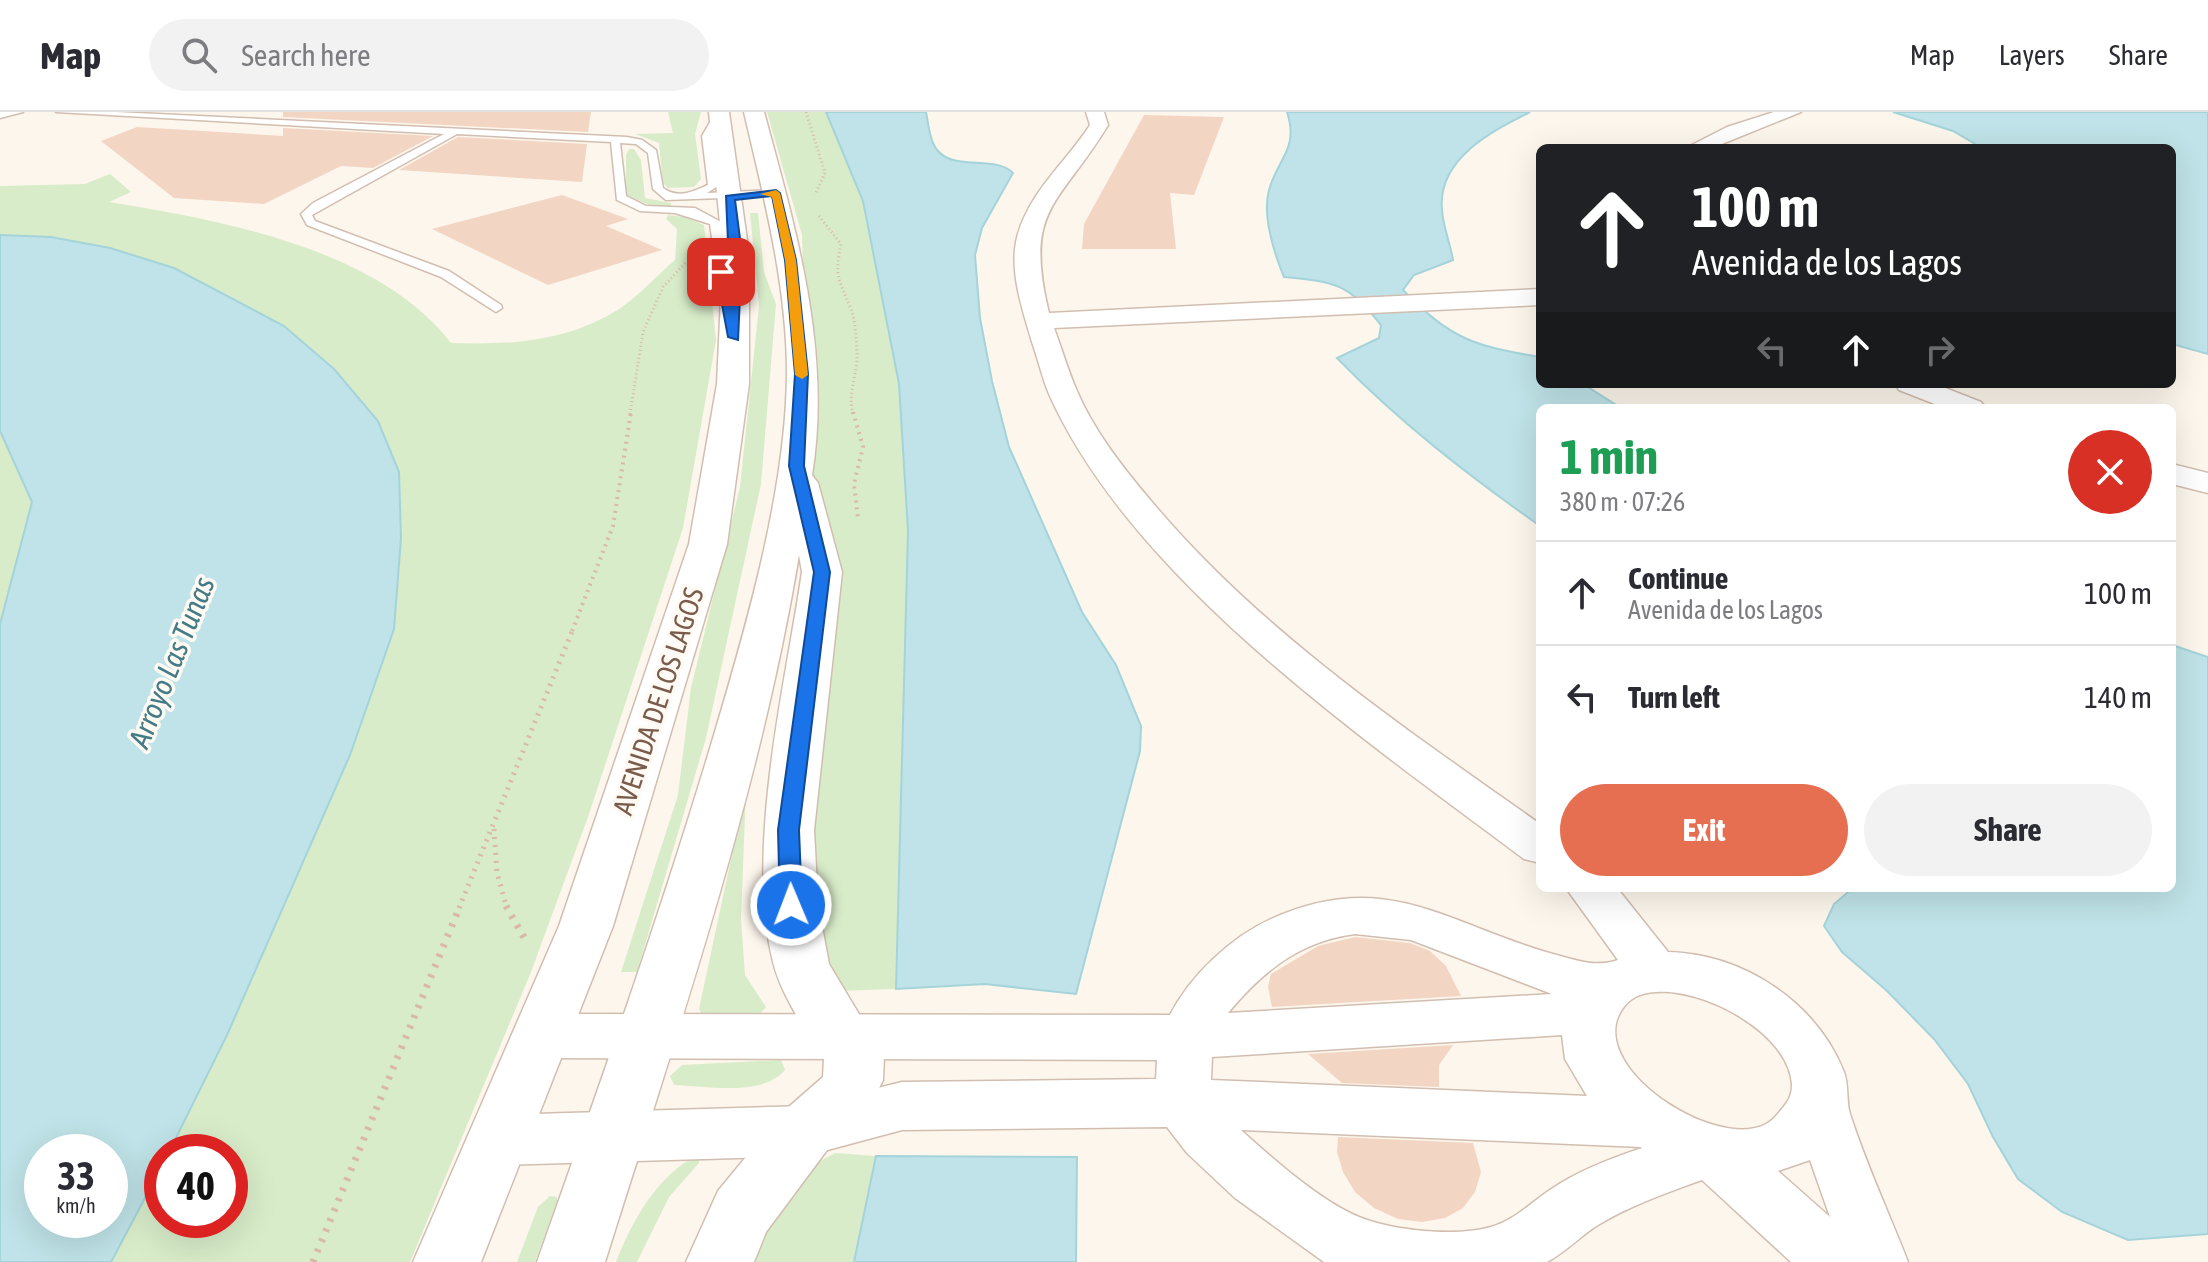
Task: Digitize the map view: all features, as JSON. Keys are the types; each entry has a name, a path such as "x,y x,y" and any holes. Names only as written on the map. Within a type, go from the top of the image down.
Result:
{"street":[{"path":"1095,112 1099,125 1040,208 1028,241 1028,272 1043,350 1062,396 1112,480 1181,555 1278,649 1536,844"},
{"path":"1705,144 1792,112"},
{"path":"571,1262 692,899 764,639 796,466 802,374 791,260 777,198 731,113"},
{"name":"AVENIDA DE LOS LAGOS","path":"447,1262 586,926 708,544 730,418 736,254 730,202 731,113"},
{"path":"1038,321 1536,297"},
{"path":"1919,388 1961,404"},
{"path":"720,1262 741,1213 805,1131 843,1098 853,1080 854,1056 801,964 791,905 789,830 822,572 796,466"},
{"path":"2176,475 2208,483"},
{"path":"1591,892 1618,990 1587,1039 1596,1068 1617,1097 1647,1123 1710,1151 1792,1220 1833,1262"},
{"path":"1160,1038 1207,1000 1252,953 1299,925 1356,915 1401,917 1451,933 1508,959 1572,980 1618,990"},
{"path":"541,1036 1160,1038 1618,990 1688,973 1722,982 1755,999 1783,1022 1806,1049 1819,1077 1819,1105 1877,1262"},
{"path":"1160,1038 1162,1105"},
{"path":"1162,1105 1209,1137 1275,1195 1345,1242 1444,1262 1496,1256 1541,1234 1574,1207 1623,1181 1710,1151 1742,1154 1770,1151 1794,1141 1810,1125 1819,1105"},
{"path":"497,1140 805,1131 902,1106 1162,1105 1647,1123"}],"lane":[{"path":"0,115 18,112"},
{"path":"61,112 639,142 653,152 658,189 663,195 714,221 721,230 721,272 734,337"},
{"path":"181,118 210,112"},
{"path":"679,205 713,186 707,136 731,113"},
{"path":"456,131 317,205 306,214 311,223 445,274 496,308"},
{"path":"615,139 621,198 644,209 777,198"}],"path":[{"path":"806,112 825,173 814,205 841,244 836,268 839,287 852,311 857,357 849,399 863,447 854,484 859,531"},
{"path":"313,1262 553,681 613,526 643,332 663,287 685,267 691,246 689,226 679,205"}],"green space":[{"path":"668,112 701,112 695,134 701,179 694,187 668,188 663,183 659,143 635,134 673,133"},
{"path":"767,112 826,112 828,115 863,201 899,385 908,531 896,989 835,991 802,903 809,472 802,235"},
{"path":"629,149 634,149 641,160 645,198 671,203 671,207 649,205 626,195 626,155"},
{"path":"110,174 131,192 109,202 247,229 340,261 382,283 420,310 451,343 538,339 579,329 599,320 626,304 675,260 677,229 666,219 668,215 685,217 704,225 716,340 683,528 588,817 531,972 410,1262 111,1262 124,1238 128,1238 128,1230 144,1200 144,1238 248,1238 248,1134 178,1134 227,1035 350,755 394,629 401,538 399,472 378,421 334,369 284,326 174,268 110,248 51,237 0,235 0,186 85,184"},
{"path":"750,213 758,213 764,272 776,304 761,484 706,738 637,972 621,972 678,795 691,688 740,487 759,306"},
{"path":"0,431 32,502 0,624"},
{"path":"746,789 741,919 745,975 766,1007 758,1016 703,1017 699,1009"},
{"path":"781,1060 785,1070 763,1084 748,1087 674,1085 670,1076 682,1065"},
{"path":"835,1153 876,1156 854,1262 742,1262 799,1172"},
{"path":"698,1155 699,1163 669,1197 637,1262 616,1262 648,1200 671,1174"},
{"path":"550,1196 557,1197 557,1202 535,1262 517,1262 538,1207"}],"water":[{"path":"826,112 926,112 933,143 939,153 959,161 994,164 1013,173 982,228 975,255 980,318 992,381 1009,447 1082,612 1116,665 1141,726 1140,751 1076,994 985,984 896,989 908,531 899,384 863,201"},
{"path":"1287,112 1530,112 1484,138 1470,149 1448,176 1442,210 1453,260 1414,275 1403,290 1435,320 1464,338 1497,349 1536,356 1536,388 1589,388 1615,404 1536,404 1536,523 1435,447 1337,358 1379,338 1381,325 1359,300 1329,283 1284,277 1273,246 1267,200 1289,145"},
{"path":"1893,112 2208,112 2208,354 2176,345 2176,144 1975,144 1953,131"},
{"name":"Arroyo Las Tunas","path":"0,235 51,237 110,248 174,268 284,326 334,369 378,421 399,472 401,538 394,629 350,755 227,1035 178,1134 144,1134 144,1200 128,1230 128,1134 24,1134 24,1238 124,1238 111,1262 0,1262 0,624 32,502 0,431"},
{"path":"2176,646 2208,657 2208,1234 2128,1240 2062,1212 2018,1179 1993,1137 1968,1084 1934,1039 1886,990 1842,952 1824,926 1834,904 1848,892 2176,892"},
{"path":"876,1156 1077,1157 1076,1262 854,1262"}],"building":[{"path":"283,112 591,112 588,132 283,117"},
{"path":"1144,115 1224,117 1194,195 1170,193 1176,249 1082,249 1084,224"},
{"path":"137,127 283,136 283,128 433,136 373,168 341,166 264,204 174,198 101,141"},
{"path":"458,137 587,144 582,182 399,170"},
{"path":"562,195 628,219 606,226 662,250 548,285 432,229"},
{"path":"1355,937 1410,943 1430,951 1446,966 1461,996 1272,1007 1268,987 1271,974 1318,946"},
{"path":"1453,1045 1439,1065 1439,1087 1342,1083 1308,1054"},
{"path":"1338,1137 1473,1143 1481,1172 1475,1192 1463,1208 1445,1218 1422,1222 1398,1219 1374,1208 1355,1192 1343,1172 1337,1152"}],"slow traffic":[{"path":"765,194 776,193 791,260 802,375"}],"route":[{"path":"721,272 734,337 736,254 730,198 776,193 791,260 802,374 796,466 822,572 789,830 791,905"}]}
